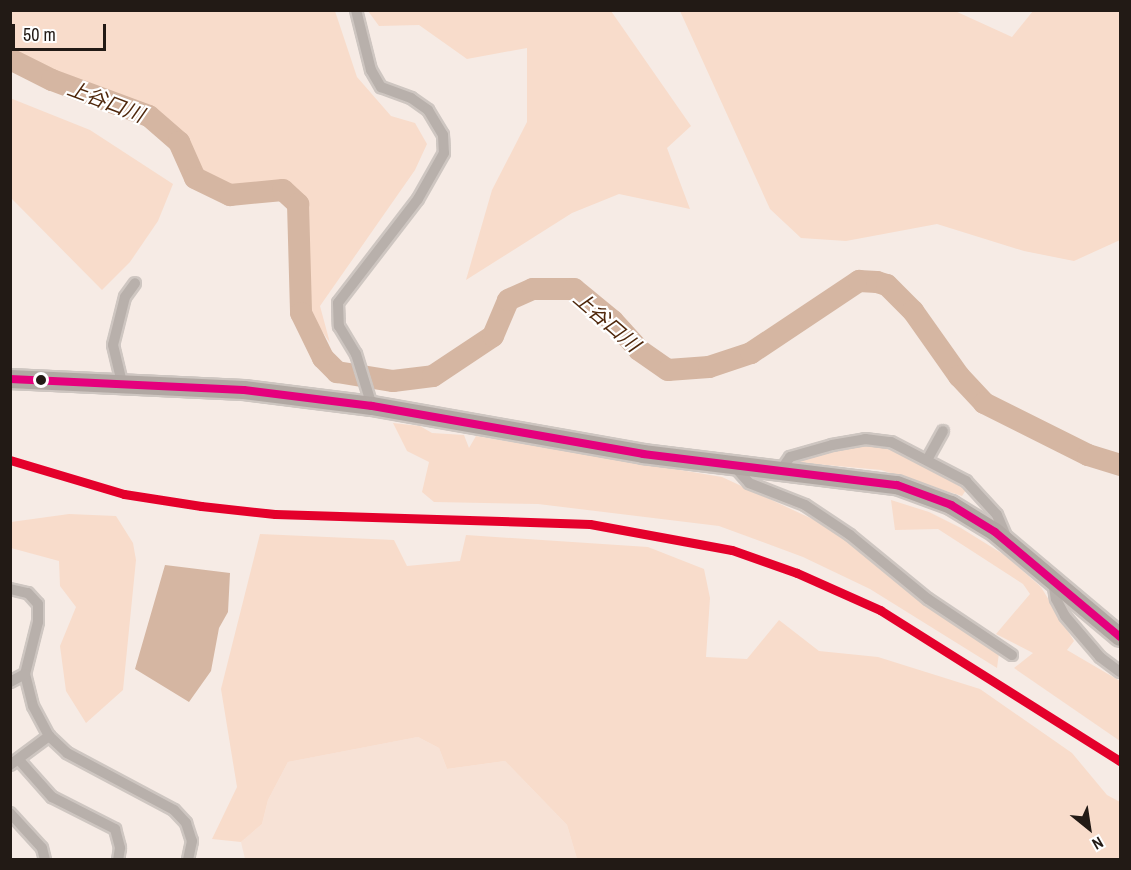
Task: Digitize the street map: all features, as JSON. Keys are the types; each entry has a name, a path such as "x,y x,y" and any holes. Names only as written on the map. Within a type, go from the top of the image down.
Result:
{"main road":[{"path":"10,378 123,387 244,390 372,406 643,454 897,485 951,505 1008,541 1120,637"}],"street":[{"path":"356,10 371,70 381,87 411,98 428,110 442,135 444,153 417,199 338,303 339,326 356,354 372,406"},
{"path":"123,387 113,345 125,297 135,283"},
{"path":"927,459 943,431"},
{"path":"781,470 790,457 865,439 891,442 927,459 979,493 997,515 1008,541"},
{"path":"732,464 749,483 805,505 850,535 928,599 1012,655"},
{"path":"1053,578 1056,599 1065,616 1100,657 1120,672"},
{"path":"10,590 28,593 38,604 38,622 25,674 33,706 49,736 67,753 174,810 186,823 192,841 188,860"},
{"path":"10,682 25,674"},
{"path":"49,736 15,762 52,797 115,829 120,848 118,860"},
{"path":"10,813 42,848 45,860"}],"shaded area":[{"path":"11,11 335,11 357,77 391,116 415,123 427,144 415,170 320,306 330,343 309,312 305,200 288,184 233,190 204,175 184,137 151,107 52,71 11,51"},
{"path":"368,11 611,11 691,126 667,148 690,209 619,194 572,213 466,280 492,190 527,122 527,48 467,59 419,25 379,26"},
{"path":"680,11 955,11 1012,37 1033,11 1120,11 1120,240 1074,261 1024,251 937,224 846,241 801,238 770,209"},
{"path":"10,98 90,130 173,184 158,221 130,262 102,290 11,198"},
{"path":"393,423 420,426 432,433 464,435 469,448 476,436 722,477 821,523 999,653 997,668 870,589 803,557 719,526 538,504 434,502 422,492 429,462 407,451"},
{"path":"869,445 900,452 966,490 962,496 881,470 794,462 841,448"},
{"path":"891,500 929,512 961,528 1006,556 1041,587 1074,641 1067,650 1120,681 1120,741 1014,668 1033,653 996,634 1030,594 1023,584 938,529 895,530"},
{"path":"69,514 116,516 133,543 136,560 123,690 86,723 66,691 60,646 76,607 60,586 59,561 11,548 11,522"},
{"path":"260,534 394,540 407,566 460,561 466,535 648,547 704,569 710,598 706,657 747,659 779,620 819,651 878,657 980,689 1072,753 1107,795 1120,802 1120,859 577,859 567,825 505,761 447,769 439,748 418,737 288,762 268,800 262,824 241,842 212,839 237,787 221,689"},
{"path":"165,565 230,573 228,612 219,628 211,671 189,702 135,669"},
{"path":"418,737 439,748 447,769 505,761 567,825 577,859 245,859 241,842 262,824 268,800 288,762"}],"waterway":[{"name":"上谷口川","path":"10,59 52,80 149,116 179,142 195,178 230,195 283,190 298,204 301,313 323,358 337,372 393,381 433,376 493,336 508,300 533,289 574,289 613,321 639,350 668,370 709,367 751,353 859,281 877,282 887,285 913,311 959,376 984,403 1088,455 1120,465"}],"transit line":[{"path":"10,379 244,390 372,406 643,454 897,485 951,505 995,532 1120,637"},
{"path":"10,460 124,494 201,506 275,514 590,524 732,550 797,573 880,610 1120,761"}]}
